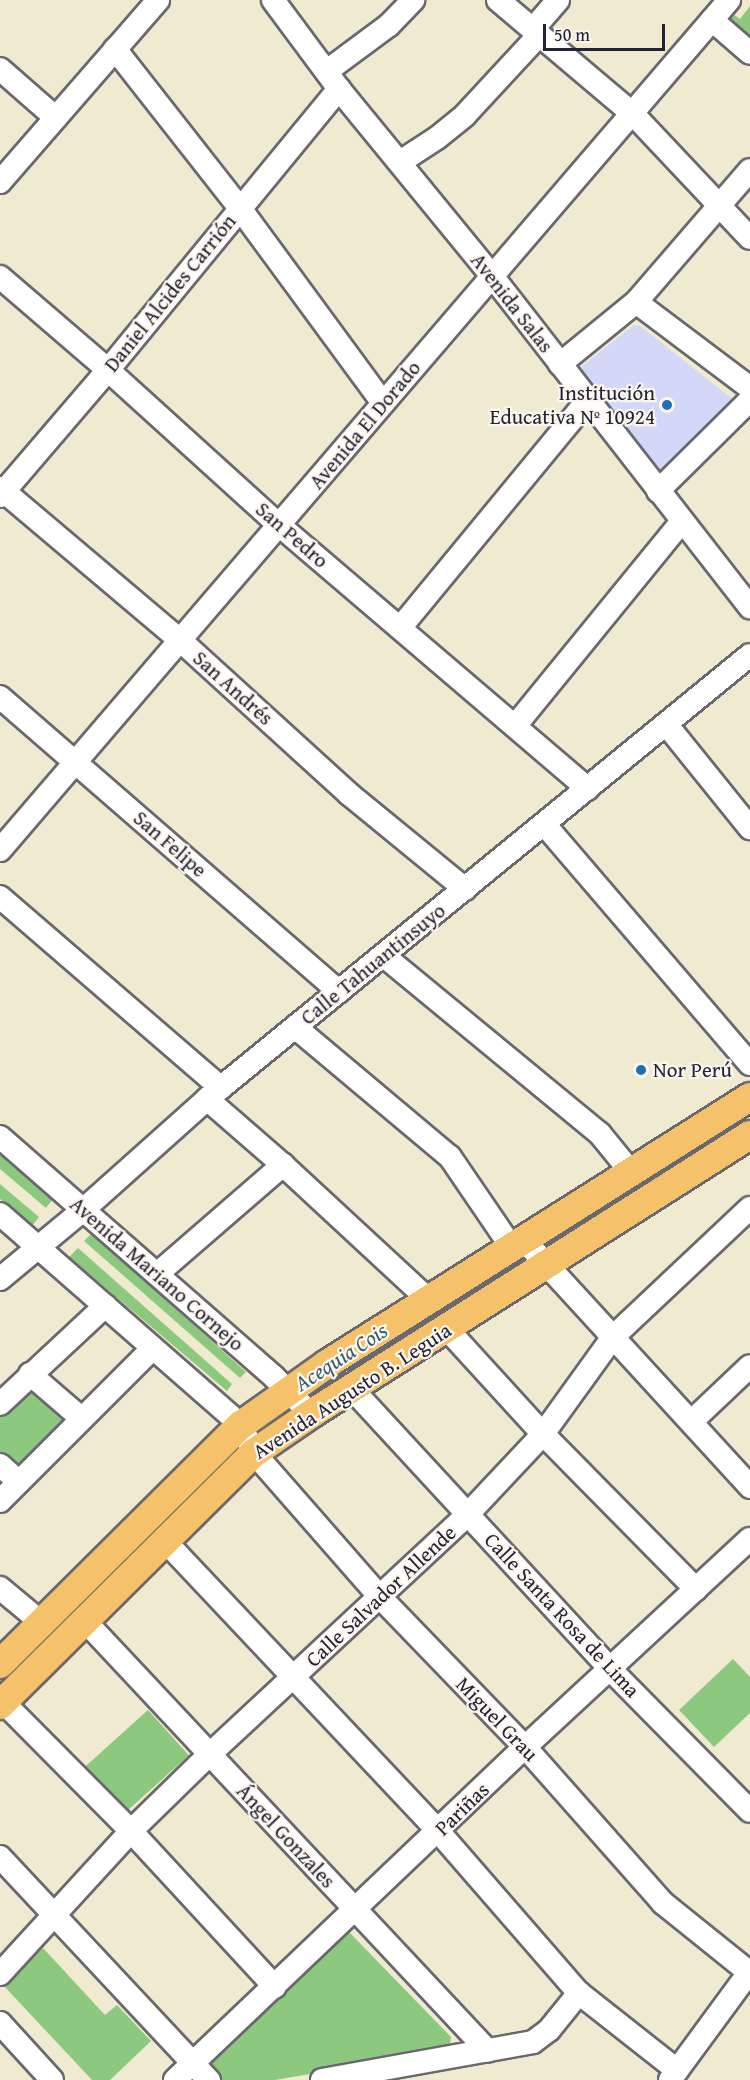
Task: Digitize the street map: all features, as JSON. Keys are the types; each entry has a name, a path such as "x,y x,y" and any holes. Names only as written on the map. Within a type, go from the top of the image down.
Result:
{"main road":[{"name":"Avenida Augusto B. Leguia","path":"0,1664 241,1426 289,1391 429,1300 750,1096"},
{"name":"Avenida Augusto B. Leguia","path":"1,1703 253,1453 311,1413 750,1135"}],"street":[{"name":"Avenida Salas","path":"273,0 333,80 492,276 750,608"},
{"name":"Daniel Alcides Carrión","path":"1,492 108,370 239,207 333,80 413,0"},
{"path":"498,0 633,114 750,238"},
{"path":"400,162 437,138 465,115 536,32 558,0"},
{"name":"Avenida El Dorado","path":"0,850 729,0"},
{"path":"0,182 155,1"},
{"path":"712,20 750,53"},
{"path":"116,49 239,207 383,403"},
{"path":"0,69 56,118"},
{"path":"560,364 636,302 750,170"},
{"name":"San Pedro","path":"0,277 108,370 279,525 588,789"},
{"path":"636,302 750,388"},
{"path":"400,628 588,400"},
{"path":"658,491 750,400"},
{"name":"San Andrés","path":"1,492 180,640 349,794 465,889"},
{"path":"515,726 682,521"},
{"name":"Calle Tahuantinsuyo","path":"0,1279 83,1210 214,1094 750,656"},
{"name":"San Felipe","path":"0,697 339,992"},
{"path":"666,724 750,828"},
{"path":"544,824 750,1064"},
{"path":"0,897 214,1094 284,1165 429,1300"},
{"path":"384,956 600,1134 631,1172"},
{"path":"296,1027 450,1157 520,1243 546,1265 750,1487"},
{"name":"Avenida Mariano Cornejo","path":"0,1137 158,1274 311,1413"},
{"path":"158,1274 284,1165"},
{"name":"Calle Salvador Allende","path":"0,1974 131,1832 210,1754 381,1598 468,1514 543,1434 613,1338 750,1208"},
{"path":"0,1214 241,1426 253,1453"},
{"path":"0,1404 105,1305"},
{"path":"447,1329 543,1434 696,1589"},
{"path":"0,1501 153,1348"},
{"path":"691,1422 750,1366"},
{"path":"30,1374 81,1418"},
{"name":"Calle Santa Rosa de Lima","path":"352,1389 610,1669 750,1811"},
{"name":"Miguel Grau","path":"253,1453 381,1598 525,1747 663,1903 750,1972"},
{"path":"0,1465 19,1482"},
{"name":"Pariñas","path":"175,2080 525,1747 750,1539"},
{"path":"165,1541 438,1832 579,1993 674,2075 750,1972"},
{"path":"0,1588 42,1622"},
{"name":"Ángel Gonzales","path":"85,1621 488,2051"},
{"path":"1,1703 131,1832 275,1987"},
{"path":"0,1857 209,2080"},
{"path":"322,2080 374,2076 533,2042 549,2030 579,1993"},
{"path":"0,2023 52,2080"}],"shaded area":[{"name":"Institución Educativa Nº 10924","path":"634,325 640,326 735,401 662,480 573,373"}],"green space":[{"path":"750,6 750,41 728,23 733,14 740,19"},
{"path":"0,1155 53,1199 46,1208 0,1169"},
{"path":"0,1184 39,1217 32,1226 0,1199"},
{"path":"92,1233 246,1372 240,1378 84,1241"},
{"path":"78,1248 232,1384 227,1391 69,1257"},
{"path":"27,1389 33,1389 63,1416 64,1420 17,1471 0,1461 0,1414"},
{"path":"733,1659 750,1677 750,1713 714,1747 679,1710"},
{"path":"148,1710 189,1755 124,1814 83,1768"},
{"path":"349,1932 451,2037 449,2050 275,2080 213,2080 202,2068"},
{"path":"43,1948 105,2015 117,2005 151,2041 110,2080 92,2080 3,1985"}],"place":[{"name":"Institución Educativa Nº 10924","path":"667,405"},
{"name":"Nor Perú","path":"641,1070"}],"water label":[{"name":"Acequia Cois","path":"341,1357"}]}
